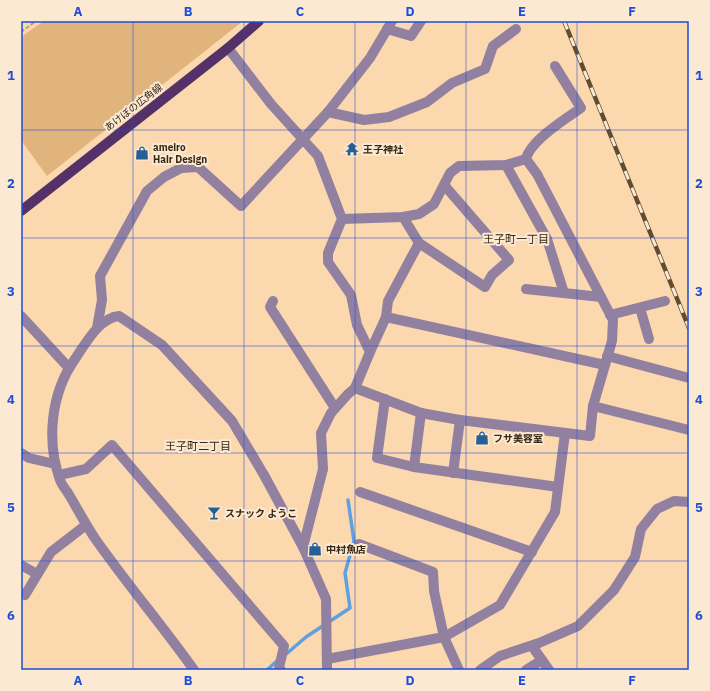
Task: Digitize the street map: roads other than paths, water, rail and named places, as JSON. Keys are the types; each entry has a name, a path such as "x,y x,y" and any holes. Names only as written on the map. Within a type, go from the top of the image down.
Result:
{"main road":[{"name":"あけぼの広角線","path":"21,211 228,48 260,21"}],"street":[{"path":"97,328 102,300 100,276 147,191 164,177 181,168 198,168 241,206 304,140 328,112 370,58 390,25 411,36 421,21"},
{"path":"328,112 364,120 390,117 427,102 452,83 485,69 493,46 516,29"},
{"path":"228,48 271,104 318,156 342,219 328,253 328,262 351,295 357,325 370,352"},
{"path":"355,388 421,413 460,420 590,436 593,406 612,341 613,320 537,174 526,159 527,153 548,133 581,108 555,66"},
{"path":"342,219 403,217 419,214 434,204 445,186 450,173 459,166 506,166 526,159"},
{"path":"506,166 547,239 564,293"},
{"path":"403,217 419,243 485,287 492,275 509,260 445,186"},
{"path":"303,547 323,468 321,433 335,408 355,388 386,317 388,301 419,243"},
{"path":"526,289 601,297"},
{"path":"273,301 270,307 335,408"},
{"path":"610,315 665,301"},
{"path":"640,308 649,339"},
{"path":"21,316 69,368"},
{"path":"194,670 109,558 86,525 60,482 55,464 53,427 55,404 60,385 69,368 97,328 113,316 119,316 162,346 232,421 303,547 326,599 327,670"},
{"path":"386,317 606,360 689,378"},
{"path":"385,399 377,458 414,467 558,487"},
{"path":"593,406 689,430"},
{"path":"414,467 421,413"},
{"path":"453,473 460,420"},
{"path":"327,659 444,637 500,605 555,512 565,433"},
{"path":"59,476 86,469 112,445 284,646 279,668 281,670"},
{"path":"21,453 29,458 55,464"},
{"path":"360,492 532,552"},
{"path":"480,670 500,656 532,646 578,626 614,590 635,557 641,529 658,509 674,501 689,502"},
{"path":"21,592 25,594 51,552 86,525"},
{"path":"359,544 433,572 434,591 444,637 459,670"},
{"path":"21,565 37,574"},
{"path":"532,646 549,670"},
{"path":"526,670 542,660"}],"waterway":[{"path":"285,655 306,637 350,608 345,573 354,541 348,500"},
{"path":"267,670 278,660"}],"railway":[{"path":"564,21 689,328"}],"place":[{"name":"王子神社","path":"352,149"},
{"name":"ameiro Hair Design","path":"142,153"},
{"name":"フサ美容室","path":"482,438"},
{"name":"スナック ようこ","path":"214,513"},
{"name":"中村魚店","path":"315,549"}],"district":[{"name":"王子町一丁目","path":"516,239"},
{"name":"王子町二丁目","path":"198,446"}]}
